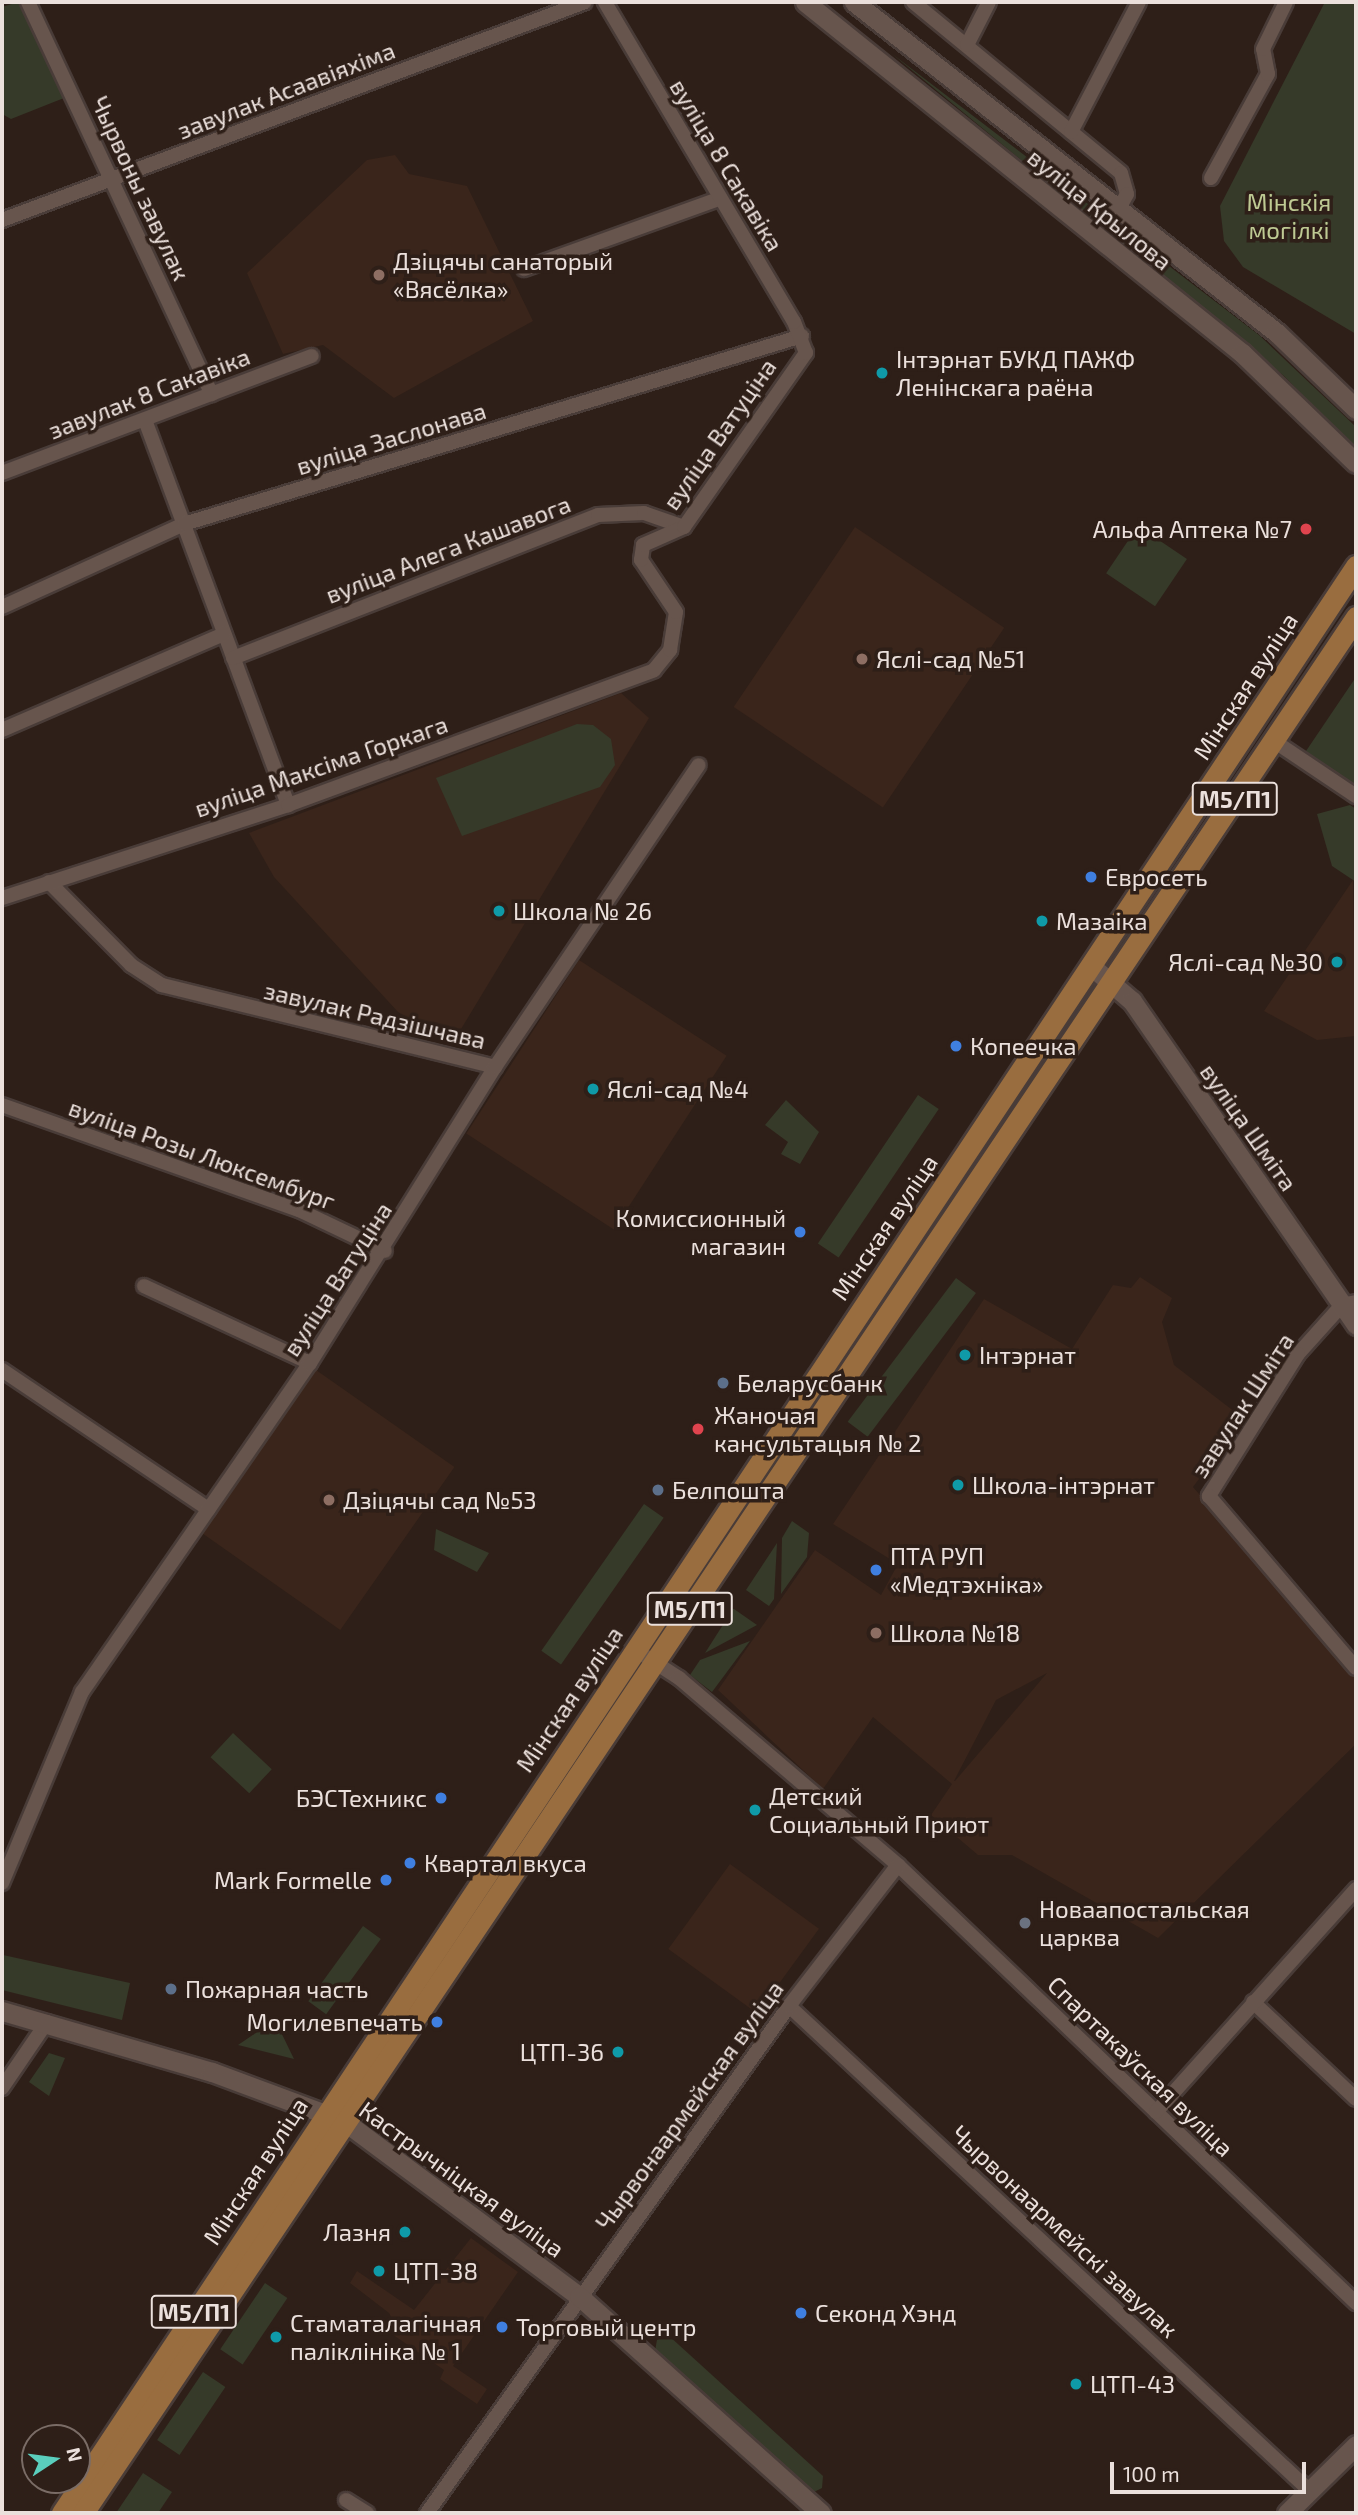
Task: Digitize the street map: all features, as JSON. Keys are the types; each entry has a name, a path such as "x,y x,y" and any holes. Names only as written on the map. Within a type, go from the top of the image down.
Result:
{"main road":[{"name":"вуліца Крылова","path":"805,2 1242,353 1356,463"},
{"name":"вуліца Крылова","path":"854,2 1277,333 1356,408"},
{"path":"872,56 891,32"},
{"name":"Мінская вуліца","path":"83,2513 634,1649 1356,566"},
{"name":"Мінская вуліца","path":"62,2513 334,2116 655,1663 1356,617"},
{"name":"вуліца Шміта","path":"1091,966 1113,982 1349,1304 1356,1325"},
{"name":"Кастрычніцкая вуліца","path":"2,2011 47,2022 334,2116 579,2295 821,2513"},
{"path":"1287,2513 1356,2445"}],"street":[{"name":"Чырвоны завулак","path":"28,2 212,394"},
{"name":"завулак Асаавіяхіма","path":"2,220 585,2"},
{"name":"вуліца 8 Сакавіка","path":"605,2 718,199 802,336 806,353"},
{"path":"913,2 1121,173 1127,194 1118,211"},
{"path":"967,45 989,2"},
{"path":"1071,132 1139,2"},
{"path":"1211,178 1268,74 1264,49 1286,2"},
{"path":"524,269 718,199"},
{"name":"вуліца Заслонава","path":"2,607 184,524 802,336"},
{"name":"вуліца Ватуціна","path":"654,670 677,632 676,612 641,560 643,545 684,527 806,353"},
{"name":"завулак 8 Сакавіка","path":"2,473 312,356"},
{"path":"145,420 288,805"},
{"name":"вуліца Алега Кашавога","path":"233,658 598,515 644,513 684,527"},
{"path":"2,730 224,634"},
{"name":"вуліца Максіма Горкага","path":"2,898 288,805 654,670"},
{"path":"1274,740 1356,796"},
{"name":"завулак Радзішчава","path":"49,882 131,965 162,985 495,1068 699,765"},
{"name":"вуліца Ватуціна","path":"2,1883 82,1692 310,1363 384,1251 495,1068"},
{"name":"вуліца Розы Люксембург","path":"2,1105 299,1210 384,1251"},
{"path":"144,1286 310,1363"},
{"name":"завулак Шміта","path":"1349,1304 1298,1354 1209,1496 1356,1668"},
{"path":"2,1370 208,1508"},
{"name":"Спартакаўская вуліца","path":"634,1649 655,1663 898,1865 1356,2303"},
{"name":"Чырвонаармейская вуліца","path":"426,2513 579,2295 789,2006 898,1865"},
{"path":"1156,2112 1253,2002 1354,1895"},
{"path":"1253,2002 1356,2099"},
{"name":"Чырвонаармейскі завулак","path":"789,2006 1310,2491"},
{"path":"2,2088 47,2022"},
{"path":"346,2500 367,2513"}],"shaded area":[{"name":"Дзіцячы санаторый «Вясёлка»","path":"395,155 409,174 467,186 533,321 394,398 323,345 283,354 247,273 367,160"},
{"path":"855,527 1004,628 883,808 734,707"},
{"path":"621,693 649,718 452,1044 398,1012 274,877 249,833"},
{"path":"1353,880 1356,1036 1317,1040 1264,1011"},
{"path":"579,960 727,1056 614,1229 466,1134"},
{"path":"1140,1277 1172,1298 1162,1322 1174,1365 1244,1419 1193,1487 1356,1677 1356,1744 1158,1938 1012,1855 978,1855 931,1815 952,1784 873,1717 823,1789 718,1690 815,1550 881,1595 898,1564 833,1524 984,1299 1072,1349 1113,1285 1131,1288","holes":["1047,1673 955,1781 996,1700"]},
{"name":"Дзіцячы сад №53","path":"316,1370 454,1467 340,1630 202,1533"},
{"path":"730,1864 819,1929 757,2014 668,1949"},
{"path":"471,2238 518,2272 453,2366 487,2389 477,2404 440,2379 444,2370 389,2332 395,2324 389,2313 350,2283 357,2271 414,2310"}],"green space":[{"path":"18,2 64,98 11,119 2,114 2,7"},
{"name":"Мінскія могілкі","path":"1325,2 1356,2 1356,334 1243,267 1224,241 1220,206"},
{"path":"891,53 1259,335 1356,427 1356,450 1284,376"},
{"path":"1138,526 1187,559 1155,606 1106,573"},
{"path":"1356,677 1356,789 1304,754"},
{"path":"577,724 593,725 611,739 615,765 600,787 462,836 436,778"},
{"path":"1350,805 1356,809 1356,882 1332,866 1317,814"},
{"path":"918,1095 939,1109 839,1257 818,1243"},
{"path":"786,1100 819,1132 800,1164 781,1154 788,1142 765,1125"},
{"path":"956,1278 976,1293 868,1437 848,1422"},
{"path":"644,1504 664,1518 561,1664 541,1651"},
{"path":"792,1521 809,1533 807,1557 781,1594 782,1538"},
{"path":"436,1529 489,1553 477,1572 434,1550"},
{"path":"777,1543 774,1599 769,1606 746,1590"},
{"path":"733,1609 757,1625 705,1653"},
{"path":"750,1641 712,1692 690,1675 700,1660"},
{"path":"233,1733 272,1769 249,1793 210,1757"},
{"path":"363,1926 381,1939 326,2014 308,2001"},
{"path":"3,1955 130,1983 122,2020 2,1990"},
{"path":"272,2022 277,2024 294,2059 238,2045"},
{"path":"49,2053 65,2058 49,2096 29,2082"},
{"path":"265,2283 287,2298 243,2364 220,2349"},
{"path":"668,2335 823,2476 822,2488 812,2493 655,2351 657,2340"},
{"path":"203,2372 225,2387 180,2455 157,2440"},
{"path":"143,2473 172,2492 158,2513 116,2513"}],"place":[{"name":"Дзіцячы санаторый «Вясёлка»","path":"379,275"},
{"name":"Інтэрнат БУКД ПАЖФ Ленінскага раёна","path":"882,373"},
{"name":"Альфа Аптека №7","path":"1306,529"},
{"name":"Яслі-сад №51","path":"862,659"},
{"name":"Евросеть","path":"1091,877"},
{"name":"Школа № 26","path":"499,911"},
{"name":"Мазаіка","path":"1042,921"},
{"name":"Яслі-сад №30","path":"1337,962"},
{"name":"Копеечка","path":"956,1046"},
{"name":"Яслі-сад №4","path":"593,1089"},
{"name":"Комиссионный магазин","path":"800,1232"},
{"name":"Інтэрнат","path":"965,1355"},
{"name":"Беларусбанк","path":"723,1383"},
{"name":"Жаночая кансультацыя № 2","path":"698,1429"},
{"name":"Школа-інтэрнат","path":"958,1485"},
{"name":"Белпошта","path":"658,1490"},
{"name":"Дзіцячы сад №53","path":"329,1500"},
{"name":"ПТА РУП «Медтэхніка»","path":"876,1570"},
{"name":"Школа №18","path":"876,1633"},
{"name":"БЭСТехникс","path":"441,1798"},
{"name":"Детский Социальный Приют","path":"755,1810"},
{"name":"Квартал вкуса","path":"410,1863"},
{"name":"Mark Formelle","path":"386,1880"},
{"name":"Новаапостальская царква","path":"1025,1923"},
{"name":"Пожарная часть","path":"171,1989"},
{"name":"Могилевпечать","path":"437,2022"},
{"name":"ЦТП-36","path":"618,2052"},
{"name":"Лазня","path":"405,2232"},
{"name":"ЦТП-38","path":"379,2271"},
{"name":"Секонд Хэнд","path":"801,2313"},
{"name":"Торговый центр","path":"502,2327"},
{"name":"Стаматалагічная паліклініка № 1","path":"276,2337"},
{"name":"ЦТП-43","path":"1076,2384"}]}
